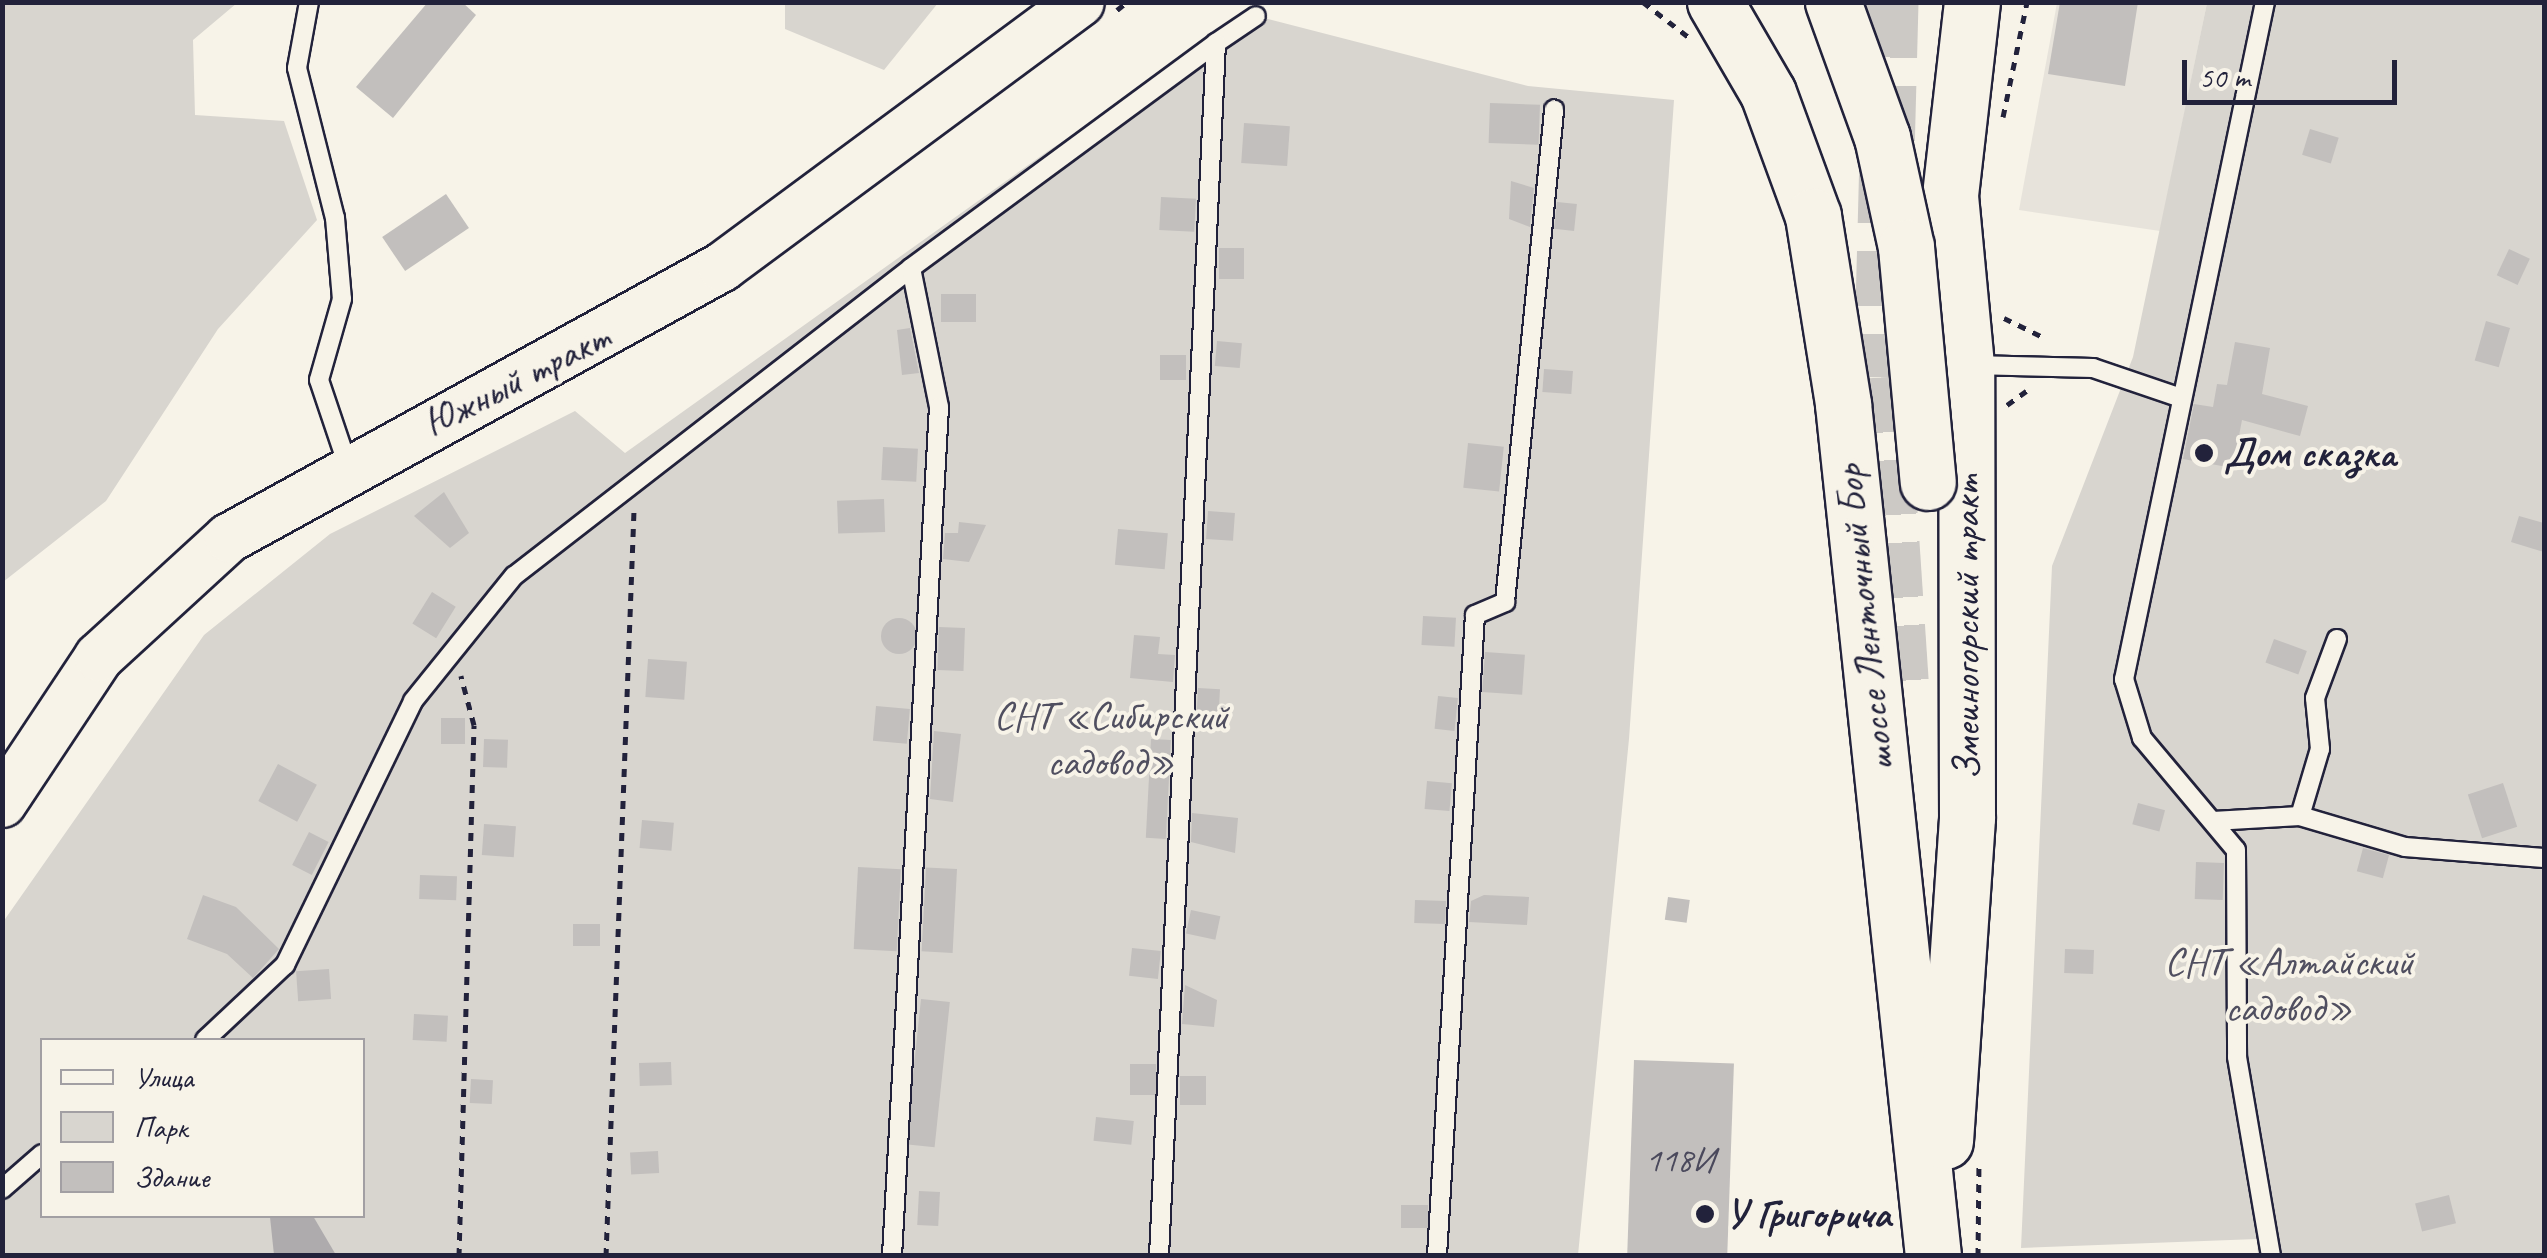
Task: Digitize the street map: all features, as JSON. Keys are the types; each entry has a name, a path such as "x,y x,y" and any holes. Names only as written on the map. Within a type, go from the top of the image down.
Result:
{"highway":[{"name":"шоссе Ленточный Бор","path":"1715,2 1768,93 1813,216 1843,404 1914,1114 1933,1256"},
{"path":"1833,2 1882,137 1906,247 1928,482 1951,994"},
{"name":"Змеиногорский тракт","path":"1941,1256 1951,994 1966,817 1966,365 1950,196 1972,2"},
{"path":"1902,695 1914,1114"}],"main road":[{"name":"Южный тракт","path":"2,803 99,657 153,601 229,538 348,466 722,268 1080,2"}],"lane":[{"path":"309,2 297,68 335,218 342,299 319,380 348,466"},
{"path":"2265,2 2178,397 2124,679 2142,738 2236,850 2241,880 2236,1057 2271,1256"},
{"path":"209,1038 286,964 413,701 452,646 514,576 911,268 1256,16"},
{"path":"1158,1256 1216,43"},
{"path":"1437,1256 1475,615 1505,602 1554,109"},
{"path":"892,1256 939,407 911,268"},
{"path":"1966,365 2092,368 2178,397"},
{"path":"2300,816 2320,750 2315,698 2337,639"},
{"path":"2213,821 2300,816 2405,847 2544,858"},
{"path":"2,1188 40,1156"}],"path":[{"path":"2002,124 2027,2"},
{"path":"1998,309 2019,331 2045,338"},
{"path":"606,1256 635,482"},
{"path":"452,646 474,725 459,1256"}],"shaded area":[{"path":"2057,3 2207,3 2160,231 2019,210"},
{"path":"270,1218 314,1218 336,1255 274,1255"}],"green space":[{"path":"3,2 237,3 193,40 195,115 284,121 317,220 218,329 106,501 3,582"},
{"path":"785,2 938,3 884,70 785,29"},
{"name":"СНТ «Алтайский садовод»","path":"2207,3 2544,3 2544,1255 2258,1255 2257,1239 2021,1248 2052,566 2133,357"},
{"name":"СНТ «Сибирский садовод»","path":"1256,16 1528,86 1674,100 1629,739 1578,1255 3,1256 3,922 204,635 330,534 575,411 625,453 1048,151"}],"building":[{"path":"428,2 462,2 476,15 393,118 356,87"},
{"path":"2060,2 2138,2 2125,86 2048,74"},
{"path":"1490,103 1540,105 1539,145 1489,143"},
{"path":"1244,123 1290,126 1287,166 1241,163"},
{"path":"2310,129 2339,138 2331,164 2302,155"},
{"path":"1511,181 1534,188 1530,227 1509,219"},
{"path":"446,194 469,228 405,271 382,237"},
{"path":"1161,197 1196,199 1194,232 1159,230"},
{"path":"1557,202 1577,204 1574,231 1554,229"},
{"path":"1219,248 1244,248 1244,279 1219,279"},
{"path":"2509,249 2530,259 2518,285 2497,275"},
{"path":"941,294 976,294 976,322 941,322"},
{"path":"2486,321 2510,328 2499,367 2475,360"},
{"path":"910,328 919,373 902,375 897,330"},
{"path":"1217,341 1242,343 1240,368 1215,366"},
{"path":"2235,342 2270,348 2262,394 2308,406 2300,436 2242,420 2233,468 2183,459 2194,404 2213,407 2217,384 2227,385"},
{"path":"1160,355 1186,355 1186,380 1160,380"},
{"path":"1544,369 1573,371 1571,394 1542,392"},
{"path":"1468,443 1504,447 1499,492 1463,488"},
{"path":"883,447 918,449 916,482 881,480"},
{"path":"444,492 469,533 450,548 414,516"},
{"path":"884,499 885,532 838,534 837,501"},
{"path":"1208,511 1235,513 1233,541 1206,539"},
{"path":"2519,516 2544,523 2544,552 2511,542"},
{"path":"959,522 986,525 969,562 943,559 945,533 958,533"},
{"path":"1118,529 1168,533 1165,569 1115,565"},
{"path":"432,592 456,607 436,638 412,623"},
{"path":"1423,616 1456,618 1454,647 1421,645"},
{"path":"899,618 912,623 917,636 912,649 899,654 886,649 881,636 886,623"},
{"path":"939,627 965,628 963,671 937,670"},
{"path":"1134,635 1160,637 1158,654 1175,655 1173,682 1130,678"},
{"path":"2274,639 2307,651 2298,674 2265,662"},
{"path":"1485,652 1525,655 1522,695 1482,692"},
{"path":"648,659 687,662 684,700 645,697"},
{"path":"1198,688 1220,689 1218,719 1196,718"},
{"path":"1438,696 1458,698 1454,731 1435,729"},
{"path":"876,706 910,709 907,744 873,741"},
{"path":"441,718 465,718 465,744 441,744"},
{"path":"934,731 961,734 953,802 930,799"},
{"path":"484,739 508,740 507,768 483,767"},
{"path":"1151,739 1171,740 1166,839 1146,838"},
{"path":"278,764 317,785 297,822 258,801"},
{"path":"1427,781 1452,783 1449,811 1425,809"},
{"path":"2503,783 2517,827 2482,838 2468,794"},
{"path":"2138,803 2165,810 2159,831 2132,824"},
{"path":"1192,813 1238,818 1235,853 1191,842"},
{"path":"642,820 674,823 671,851 640,848"},
{"path":"484,824 516,826 514,857 482,855"},
{"path":"309,832 329,842 312,875 292,865"},
{"path":"2363,848 2389,855 2383,878 2357,871"},
{"path":"2196,862 2224,863 2223,900 2195,899"},
{"path":"858,867 901,869 897,951 854,949"},
{"path":"926,867 957,869 953,953 922,951"},
{"path":"420,875 457,876 456,900 419,899"},
{"path":"203,895 236,907 279,949 253,978 227,954 187,939"},
{"path":"1484,895 1529,897 1527,925 1469,922 1471,901"},
{"path":"1668,897 1690,900 1687,923 1665,920"},
{"path":"1415,900 1446,901 1445,924 1414,923"},
{"path":"1191,910 1220,916 1215,940 1186,933"},
{"path":"573,924 600,924 600,946 573,946"},
{"path":"1132,948 1161,951 1158,979 1129,976"},
{"path":"2065,949 2094,950 2093,974 2064,973"},
{"path":"329,969 331,999 298,1001 296,971"},
{"path":"1185,985 1217,1000 1214,1027 1182,1024"},
{"path":"921,999 950,1002 935,1147 906,1144"},
{"path":"414,1014 448,1016 447,1042 413,1040"},
{"path":"1634,1060 1734,1063 1727,1256 1627,1256"},
{"path":"671,1062 672,1085 640,1086 639,1063"},
{"path":"1130,1064 1156,1064 1156,1095 1130,1095"},
{"path":"1180,1076 1206,1076 1206,1105 1180,1105"},
{"path":"471,1079 493,1080 492,1104 470,1103"},
{"path":"1096,1117 1134,1121 1131,1145 1093,1141"},
{"path":"658,1151 659,1173 631,1174 630,1152"},
{"path":"919,1191 940,1192 938,1226 917,1225"},
{"path":"2449,1195 2456,1223 2422,1232 2415,1203"},
{"path":"1401,1205 1428,1205 1428,1228 1401,1228"}],"tunnel":[{"path":"1891,2 1881,377 1902,695"}],"place":[{"name":"Дом сказка","path":"2204,453"},
{"name":"У Григорича","path":"1705,1214"}]}
